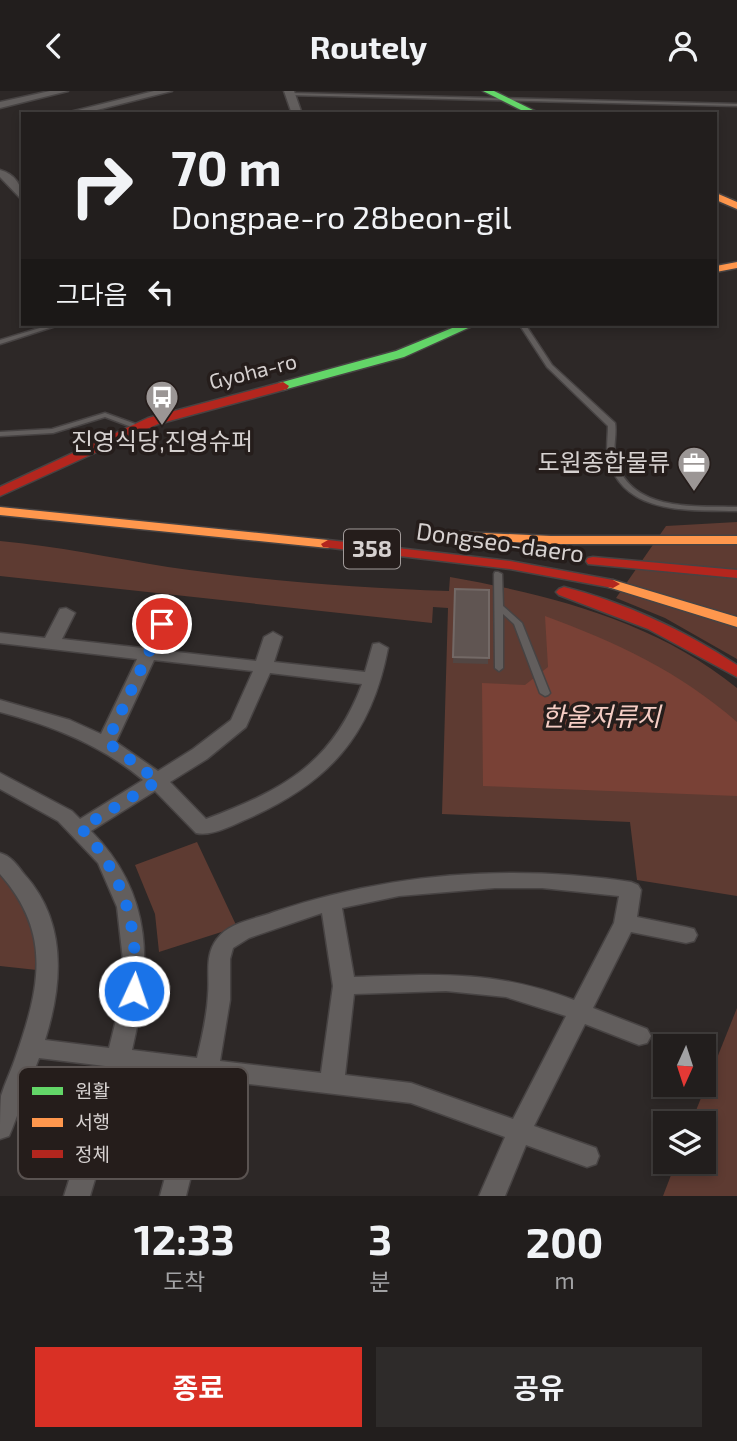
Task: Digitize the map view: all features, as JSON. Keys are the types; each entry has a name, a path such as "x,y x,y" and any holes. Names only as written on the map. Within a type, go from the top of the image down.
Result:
{"main road":[{"path":"487,91 533,112"},
{"path":"717,196 737,206"},
{"path":"717,268 737,265"},
{"name":"Gyoha-ro","path":"0,492 140,426 226,400 385,361 466,326"},
{"path":"0,492 35,497"},
{"name":"Dongseo-daero","path":"118,506 556,556"},
{"name":"Dongseo-daero","path":"0,511 293,540 561,572 651,593 737,622"},
{"path":"416,533 564,541 737,540"},
{"path":"293,540 498,574 550,587 649,622 707,652 737,673"},
{"name":"Dongseo-daero","path":"583,559 737,574"}],"street":[{"path":"0,105 62,91"},
{"path":"111,91 124,99"},
{"path":"75,112 167,91"},
{"path":"290,93 295,112"},
{"path":"0,173 6,174 20,195"},
{"path":"0,193 20,195"},
{"path":"51,643 66,614"},
{"path":"107,742 162,624"},
{"path":"0,638 373,679"},
{"path":"81,828 223,738 239,723 264,667 273,638"},
{"path":"0,706 37,715 107,742 158,781 203,828 265,804 313,775 331,759 356,723 373,679 379,648"},
{"path":"0,780 50,804 81,828 96,845 123,889 135,936 134,991 115,1067"},
{"path":"0,860 18,876 32,897 48,945 50,971 46,1000 24,1067"},
{"path":"206,1067 220,998 220,950 230,937 294,912 418,885 477,882 604,885 631,890 625,923 519,1132 492,1196"},
{"path":"331,903 344,986 332,1082"},
{"path":"625,923 686,935"},
{"path":"344,986 461,984 504,987 534,994 639,1036"},
{"path":"31,1048 197,1067"},
{"path":"248,1073 411,1093 587,1156"},
{"path":"0,1129 18,1082"},
{"path":"77,1196 82,1179"},
{"path":"173,1196 177,1179"}],"lane":[{"path":"290,93 737,105"},
{"path":"0,342 52,326"},
{"path":"523,326 549,366 612,425 612,457 625,486 649,503 737,509"},
{"path":"0,434 53,431 105,415 140,426"},
{"path":"498,574 499,668"},
{"path":"498,606 518,623 545,693"}],"shaded area":[{"path":"737,522 737,659 665,618 616,598 666,526"},
{"path":"0,541 202,572 308,583 449,591 450,577 564,602 637,628 672,645 737,688 737,896 637,880 630,822 442,814 448,608 433,607 432,623 0,576"},
{"path":"197,842 237,927 159,952 155,914 135,865"},
{"path":"0,872 16,894 28,918 35,942 37,970 0,966"},
{"path":"737,1008 737,1196 663,1196 671,1174 716,1174 716,1111 696,1111 701,1097 716,1097 716,1060"}],"water":[{"name":"한울저류지","path":"545,616 597,636 670,673 737,722 737,796 483,786 482,683 525,685 548,667"}],"building":[{"path":"455,589 489,590 489,658 453,657"}],"traffic: fast":[{"path":"487,91 533,112"},
{"path":"283,386 400,354 466,326"}],"traffic: slow":[{"path":"717,196 737,206"},
{"path":"717,269 737,265"},
{"path":"0,511 328,544"},
{"path":"439,535 551,540 737,540"},
{"path":"613,584 737,622"}],"traffic: jam":[{"path":"0,492 153,421 283,386"},
{"path":"328,544 510,565 613,584"},
{"path":"593,561 737,574"},
{"path":"564,592 654,626 737,672"}],"place":[{"name":"진영식당,진영슈퍼","path":"162,427"},
{"name":"도원종합물류","path":"694,493"}],"route":[{"path":"134,991 135,936 123,889 113,869 81,828 158,781 107,742 162,624"}]}
